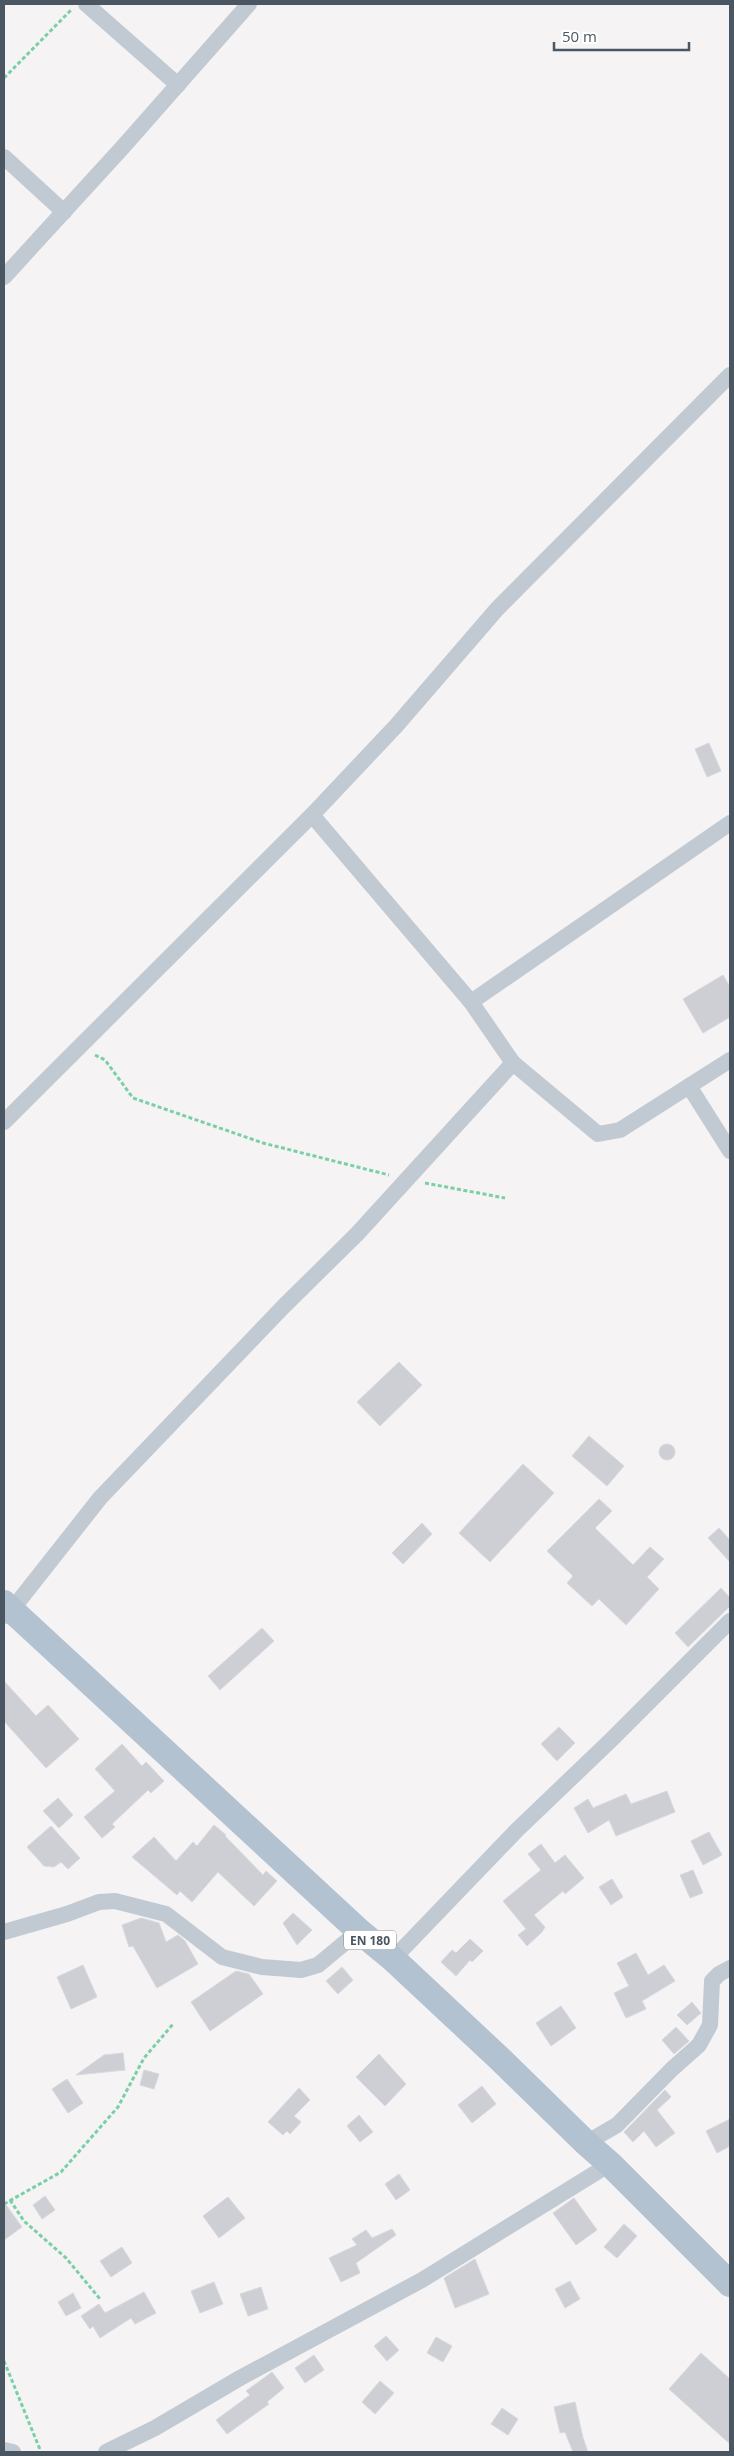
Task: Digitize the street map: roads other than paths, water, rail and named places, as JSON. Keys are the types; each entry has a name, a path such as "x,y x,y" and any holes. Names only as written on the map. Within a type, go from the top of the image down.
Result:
{"main road":[{"name":"EN 180","path":"7,1611 359,1931 394,1959 610,2164 730,2284"}],"street":[{"path":"86,4 178,85"},
{"path":"4,277 249,4"},
{"path":"4,157 64,212"},
{"path":"4,1122 312,815 396,726 497,609 730,375"},
{"path":"312,815 471,1002 513,1063 598,1134 620,1130 730,1060"},
{"path":"471,1002 730,823"},
{"path":"7,1611 100,1498 408,1180 513,1063"},
{"path":"690,1086 730,1150"},
{"path":"394,1959 517,1830 612,1740 730,1621"},
{"path":"4,1932 67,1914 99,1902 115,1901 166,1914 222,1957 262,1967 301,1970 318,1965 359,1931"},
{"path":"586,2143 617,2125 672,2069 699,2045 710,2025 712,1981 719,1974 730,1968"},
{"path":"106,2452 422,2280 610,2164"},
{"path":"4,2450 13,2452"}]}
